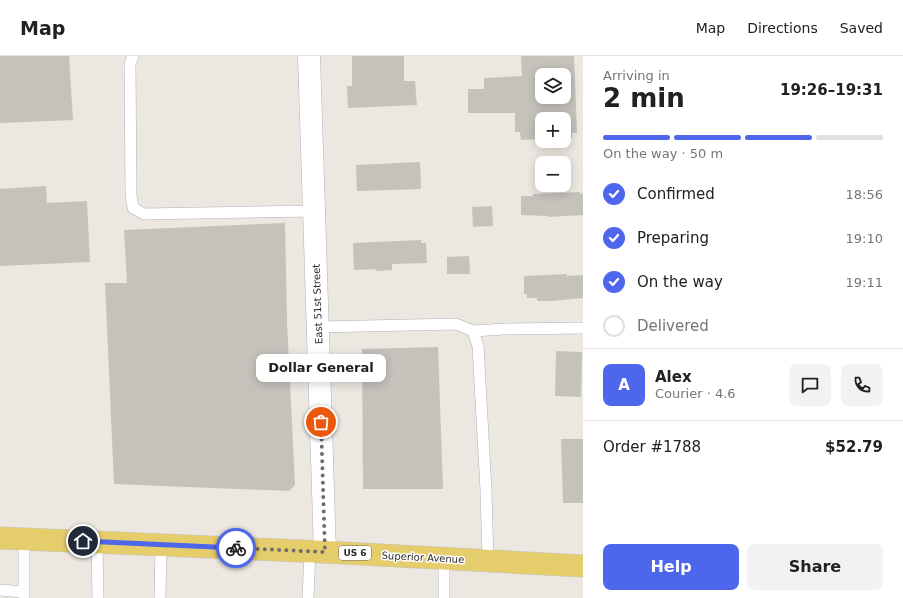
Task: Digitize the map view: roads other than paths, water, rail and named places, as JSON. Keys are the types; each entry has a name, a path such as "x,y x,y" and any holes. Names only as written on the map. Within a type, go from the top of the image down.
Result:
{"main road":[{"name":"Superior Avenue","path":"0,538 317,551 583,566"}],"street":[{"name":"East 51st Street","path":"309,56 318,327 317,551"}],"lane":[{"path":"133,56 130,64 130,195 133,208 144,214 314,211"},
{"path":"318,327 456,324 473,331 583,328"},
{"path":"473,331 478,346 486,490 488,560"},
{"path":"0,590 24,595 24,539"},
{"path":"97,542 98,598"},
{"path":"160,598 161,545"},
{"path":"308,598 317,551"},
{"path":"444,558 444,598"}],"place":[{"name":"Dollar General","path":"321,422"}]}
